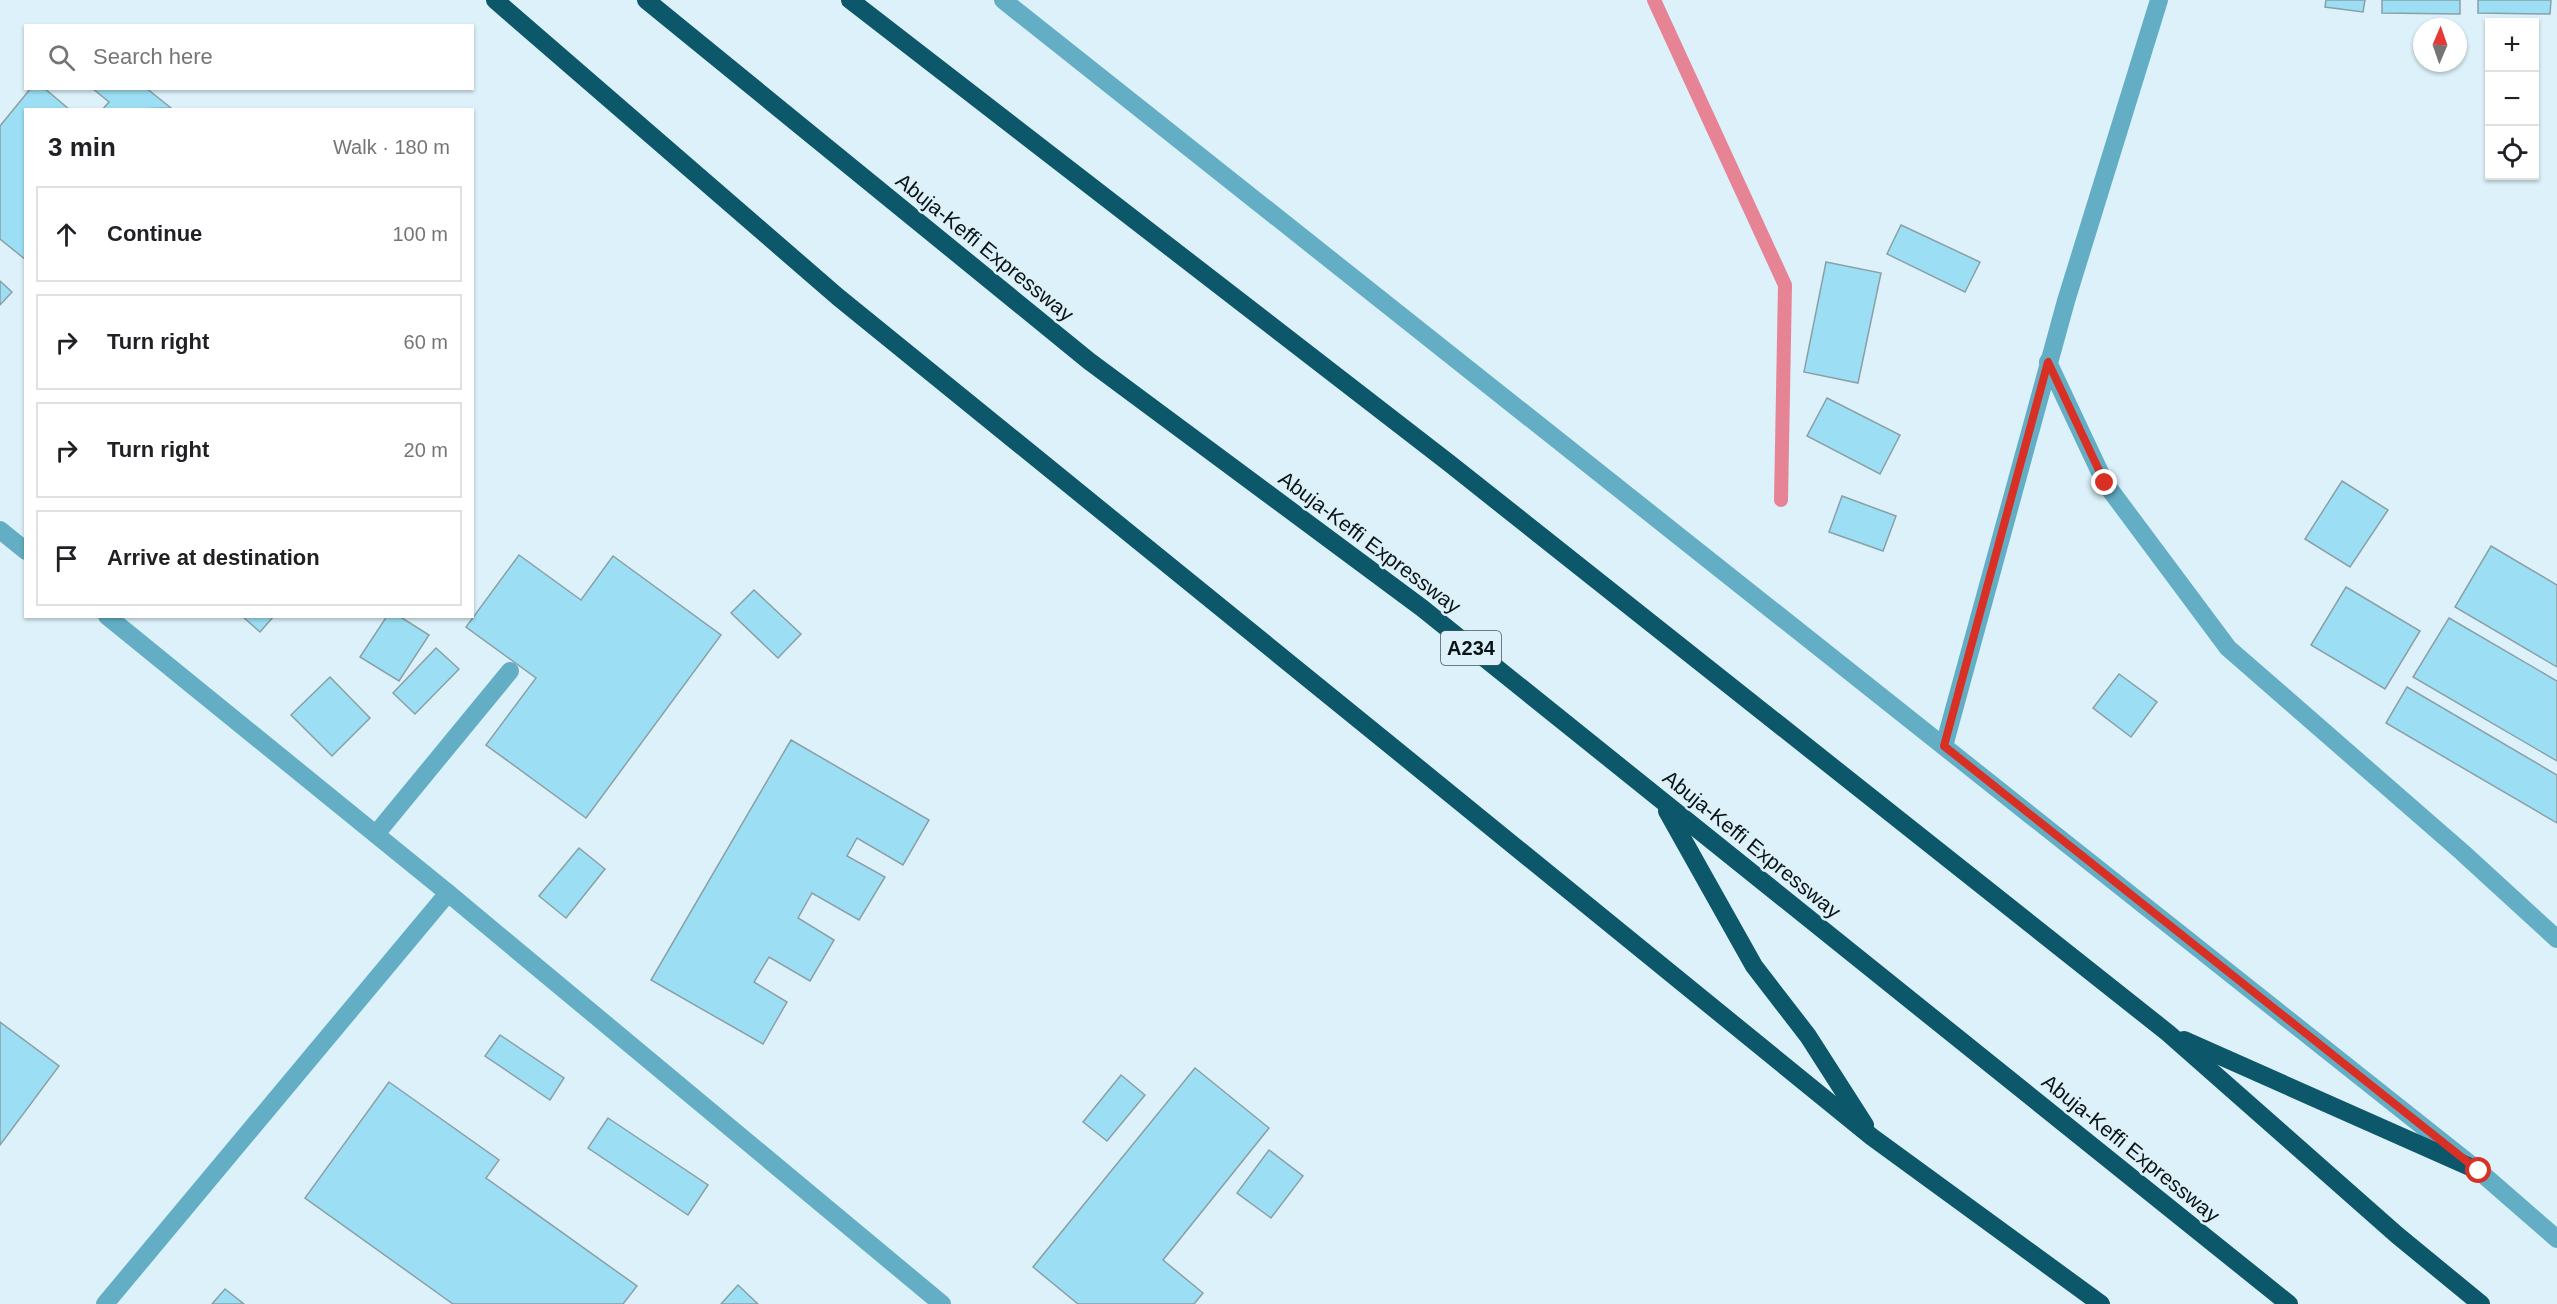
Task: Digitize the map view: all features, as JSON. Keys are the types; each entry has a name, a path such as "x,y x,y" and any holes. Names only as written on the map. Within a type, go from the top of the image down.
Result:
{"highway":[{"path":"495,0 838,297 1872,1137 2101,1304"},
{"name":"Abuja-Keffi Expressway","path":"646,0 1089,361 1422,608 2289,1304"},
{"path":"850,0 1449,463 2168,1033 2397,1235 2481,1304"},
{"path":"1662,802 1754,966 1808,1036 1872,1137"},
{"path":"2168,1033 2479,1171"}],"street":[{"path":"1003,0 2479,1171 2557,1239"},
{"path":"1944,746 2048,362 2159,0"},
{"path":"2048,362 2105,483 2228,648 2462,852 2557,939"},
{"path":"0,530 24,549"},
{"path":"109,618 448,893 942,1304"},
{"path":"376,834 510,671"},
{"path":"105,1304 448,893"}],"building":[{"path":"2326,0 2365,0 2363,12 2325,7"},
{"path":"2382,0 2460,0 2460,14 2382,13"},
{"path":"2478,0 2551,0 2550,14 2478,13"},
{"path":"29,90 46,90 68,108 24,108 24,258 0,239 0,126"},
{"path":"94,90 148,90 171,108 104,108 109,102"},
{"path":"1901,225 1980,262 1965,292 1887,254"},
{"path":"1826,262 1881,273 1858,383 1804,372"},
{"path":"0,281 12,292 0,305"},
{"path":"1827,398 1900,435 1880,474 1807,436"},
{"path":"2342,481 2388,510 2350,567 2305,539"},
{"path":"1842,496 1896,516 1883,551 1829,532"},
{"path":"2491,546 2557,585 2557,667 2455,607"},
{"path":"519,555 581,600 613,556 721,635 586,818 486,745 536,678 466,627"},
{"path":"2346,587 2420,631 2385,689 2311,645"},
{"path":"754,590 801,634 778,658 731,613"},
{"path":"244,618 272,618 260,632"},
{"path":"386,618 402,618 429,635 399,681 360,657"},
{"path":"2449,618 2557,681 2557,761 2413,677"},
{"path":"436,648 459,669 415,714 393,693"},
{"path":"2119,674 2157,702 2131,737 2093,708"},
{"path":"330,677 370,718 332,756 291,715"},
{"path":"2407,687 2557,775 2557,823 2386,723"},
{"path":"791,740 929,820 903,865 857,838 847,856 885,877 859,920 812,893 798,918 834,940 810,981 769,957 754,982 787,1002 763,1044 651,980"},
{"path":"579,848 605,869 566,918 539,896"},
{"path":"0,1022 59,1066 0,1145"},
{"path":"500,1035 564,1078 550,1100 485,1056"},
{"path":"1195,1068 1269,1128 1163,1260 1203,1293 1194,1304 1078,1304 1033,1267"},
{"path":"1121,1075 1145,1095 1107,1141 1083,1122"},
{"path":"389,1082 499,1160 486,1178 637,1286 623,1304 453,1304 305,1198"},
{"path":"608,1118 708,1185 688,1215 588,1148"},
{"path":"1269,1150 1303,1176 1271,1218 1237,1193"},
{"path":"738,1285 758,1304 721,1304"},
{"path":"225,1289 244,1304 212,1304"}],"waterway":[{"path":"1654,0 1785,285 1781,500"}],"route":[{"path":"2105,483 2048,362 1944,746 2479,1171"}]}
